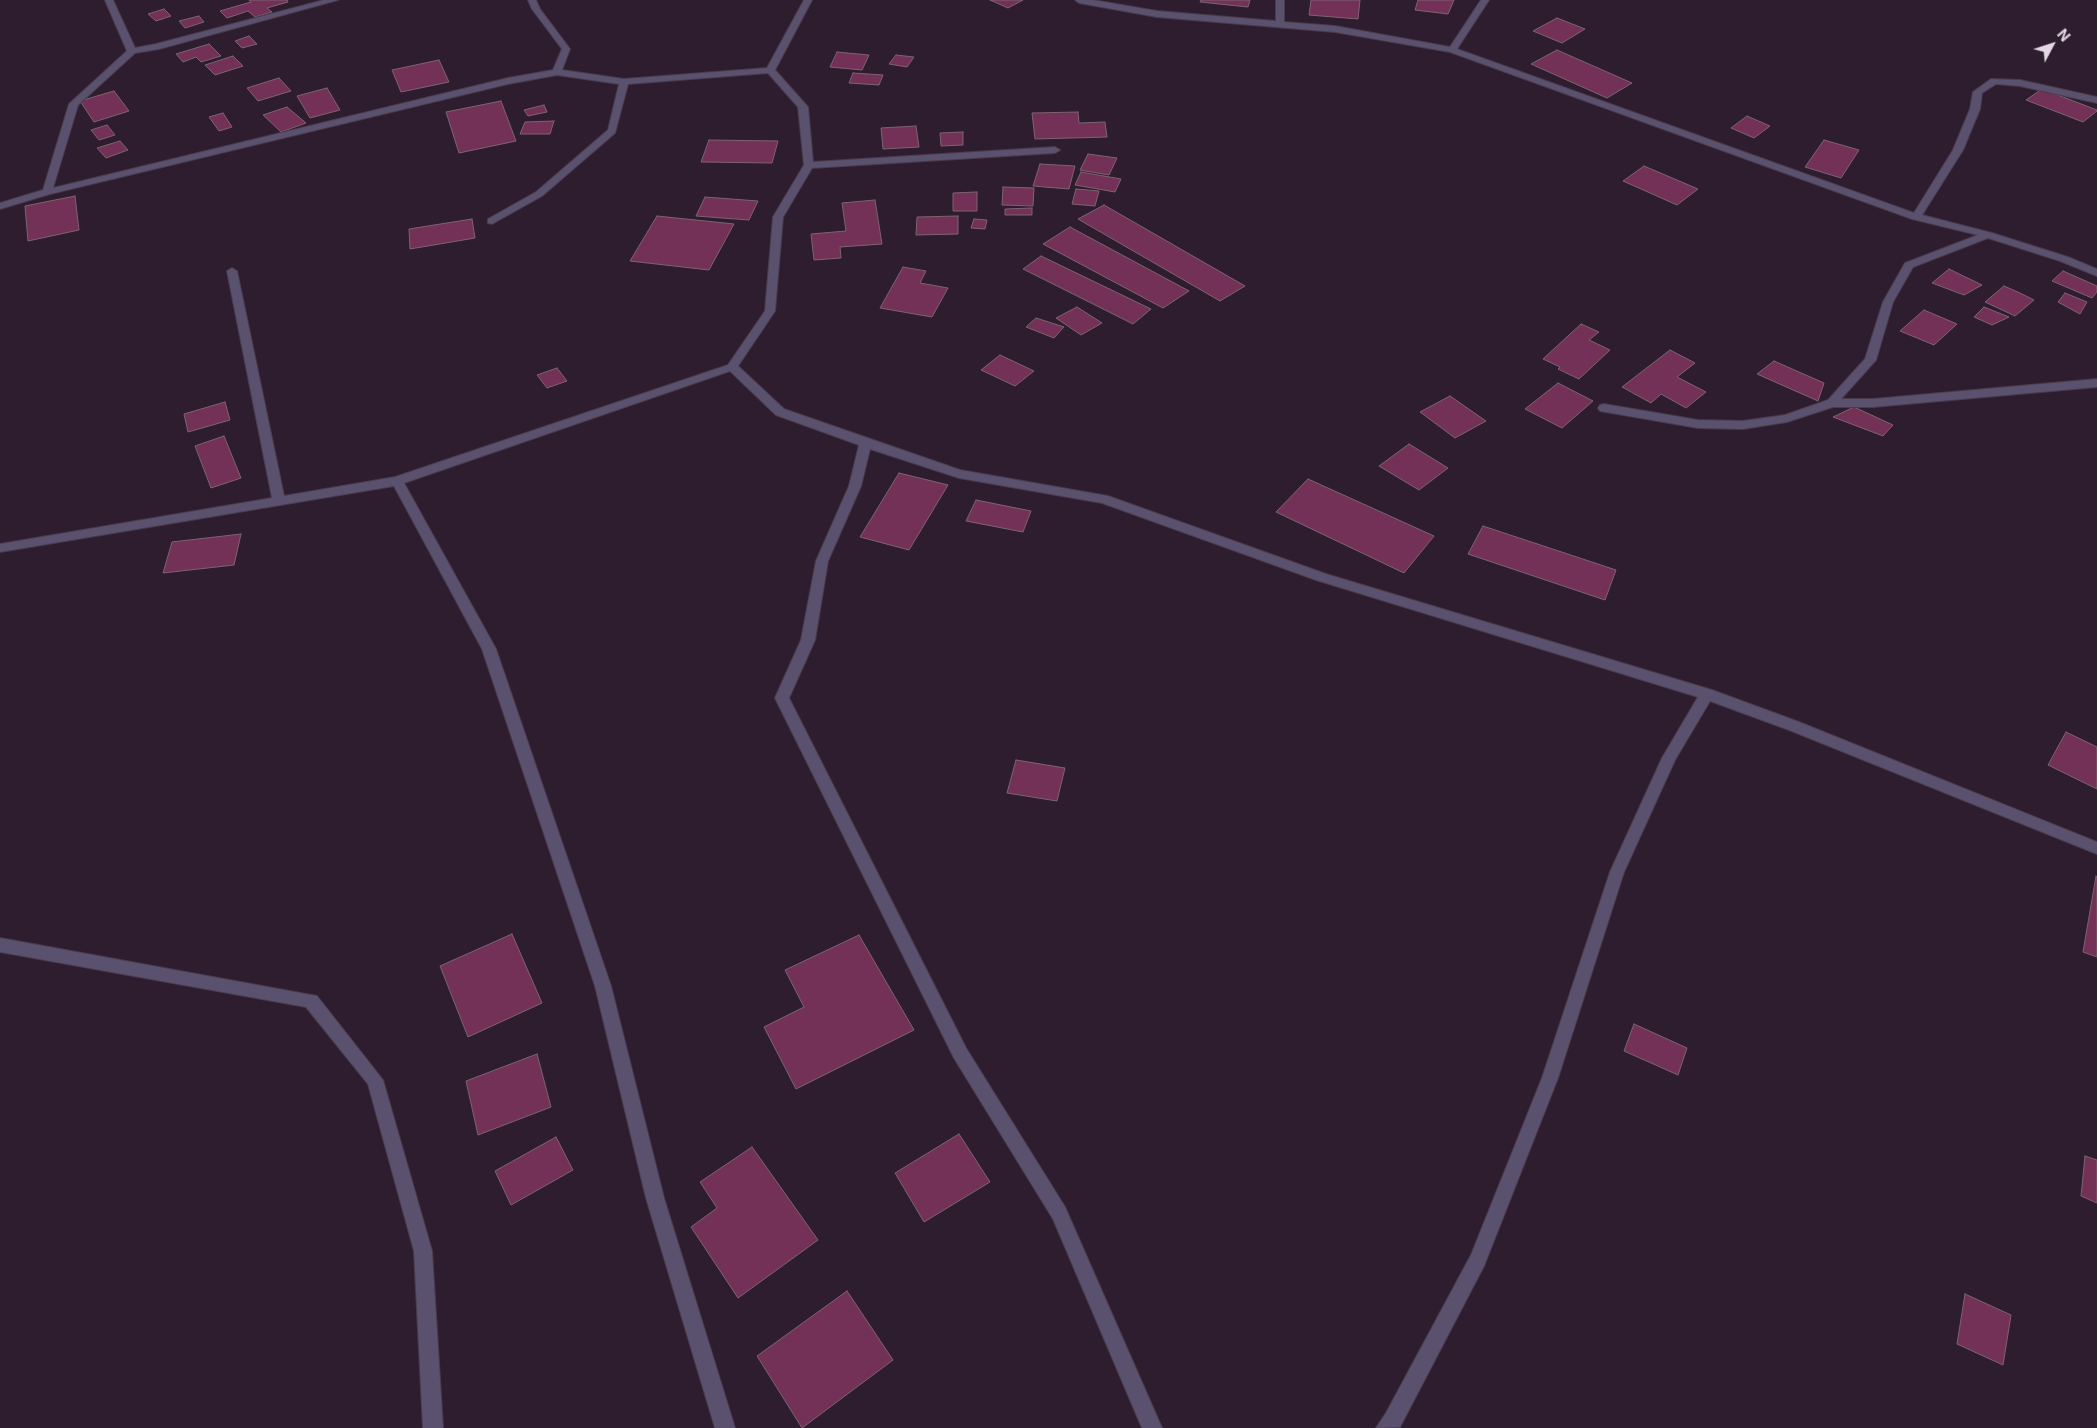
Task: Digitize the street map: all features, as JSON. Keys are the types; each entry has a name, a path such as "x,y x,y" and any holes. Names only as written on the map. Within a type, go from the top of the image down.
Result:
{"street":[{"path":"109,0 132,51"},
{"path":"299,0 305,8"},
{"path":"47,192 74,104 132,51 156,48 334,0"},
{"path":"532,0 536,9 566,49 557,72"},
{"path":"770,70 808,0"},
{"path":"1079,0 1158,14 1335,29 1452,50 1916,217 1988,235 2064,259 2097,273"},
{"path":"1280,0 1280,23"},
{"path":"1452,50 1485,0"},
{"path":"0,206 47,192 508,80 557,72 624,82 770,70"},
{"path":"0,548 397,481 732,367 770,311 778,217 809,165 803,108 770,70"},
{"path":"1916,217 1958,150 1975,109 1978,92 1994,81 2020,83 2097,100"},
{"path":"492,220 539,194 612,131 624,82"},
{"path":"809,165 1055,150"},
{"path":"1832,403 1870,360 1888,302 1909,265 1988,235"},
{"path":"232,271 279,500"},
{"path":"732,367 780,412 865,443 959,474 1104,500 1321,577 1707,694 1794,726 2097,848"},
{"path":"1604,408 1698,424 1744,425 1787,418 1832,403 1873,403 2097,383"},
{"path":"865,443 855,486 822,561 808,640 782,698 960,1053 1059,1213 1152,1428"},
{"path":"397,481 492,659 603,986 654,1198 725,1428"},
{"path":"1386,1428 1478,1260 1550,1078 1617,872 1669,758 1707,694"},
{"path":"0,945 311,1000 375,1080 386,1118 423,1251 433,1428"}],"building":[{"path":"249,0 287,0 288,2 267,8 272,12 255,17 248,11 227,18 220,11 251,2"},
{"path":"990,0 1023,0 1008,8"},
{"path":"1201,0 1250,0 1248,7 1200,2"},
{"path":"1311,0 1360,0 1358,19 1309,15"},
{"path":"1418,0 1454,0 1448,14 1415,10"},
{"path":"164,9 171,16 156,21 148,14"},
{"path":"199,16 204,22 185,28 179,21"},
{"path":"1557,18 1585,29 1562,43 1533,31"},
{"path":"249,36 257,44 242,48 235,41"},
{"path":"209,44 221,56 201,62 196,57 183,62 176,54"},
{"path":"1557,50 1632,83 1607,98 1531,64"},
{"path":"837,52 869,55 862,70 830,67"},
{"path":"896,55 914,57 907,67 889,64"},
{"path":"233,56 243,66 215,75 205,65"},
{"path":"439,60 449,82 401,92 392,70"},
{"path":"853,73 883,75 879,85 849,83"},
{"path":"279,78 291,91 258,101 247,88"},
{"path":"327,88 340,110 310,118 297,96"},
{"path":"2042,89 2097,111 2083,122 2026,100"},
{"path":"114,91 129,111 94,122 80,101"},
{"path":"501,101 516,141 459,153 446,112"},
{"path":"544,105 547,112 528,116 524,110"},
{"path":"287,107 306,123 281,132 263,115"},
{"path":"1078,112 1079,123 1105,122 1107,137 1035,139 1032,113"},
{"path":"223,113 232,127 219,131 209,117"},
{"path":"1747,116 1770,126 1754,138 1731,128"},
{"path":"554,121 550,134 520,134 525,122"},
{"path":"107,125 115,135 99,140 91,130"},
{"path":"916,126 919,147 883,149 881,128"},
{"path":"963,132 963,145 941,146 940,133"},
{"path":"709,140 778,141 772,163 701,162"},
{"path":"1824,140 1859,150 1841,178 1805,167"},
{"path":"120,141 128,150 106,158 97,148"},
{"path":"1088,154 1117,158 1109,175 1080,170"},
{"path":"1040,164 1075,166 1069,189 1033,186"},
{"path":"1644,166 1698,189 1677,205 1623,181"},
{"path":"1081,172 1121,179 1115,192 1075,185"},
{"path":"1003,187 1034,188 1033,206 1002,205"},
{"path":"1076,189 1099,191 1095,206 1072,204"},
{"path":"977,192 977,211 953,211 953,193"},
{"path":"75,196 79,230 28,241 25,206"},
{"path":"705,197 758,201 749,220 696,216"},
{"path":"875,200 882,244 840,247 841,258 814,260 811,234 846,231 842,203"},
{"path":"1104,205 1245,286 1220,301 1078,219"},
{"path":"1032,208 1032,215 1005,215 1005,209"},
{"path":"657,216 734,224 709,270 630,261"},
{"path":"958,216 958,234 916,235 917,217"},
{"path":"472,219 475,238 410,249 409,229"},
{"path":"974,219 987,220 985,229 971,228"},
{"path":"1070,227 1189,291 1163,308 1043,244"},
{"path":"1041,256 1151,309 1133,324 1023,269"},
{"path":"903,267 926,271 920,283 948,288 932,317 880,308"},
{"path":"1949,269 1982,285 1964,295 1932,283"},
{"path":"2063,271 2097,286 2097,292 2092,298 2052,281"},
{"path":"2004,286 2034,300 2015,316 1985,302"},
{"path":"2065,293 2087,302 2080,314 2058,302"},
{"path":"1077,307 1102,323 1081,335 1056,318"},
{"path":"1984,307 2009,317 1992,325 1974,317"},
{"path":"1924,310 1957,324 1934,345 1900,331"},
{"path":"1036,318 1064,327 1054,338 1026,327"},
{"path":"1581,324 1599,332 1589,340 1610,350 1579,379 1543,359"},
{"path":"1670,350 1695,363 1677,377 1706,392 1686,408 1661,394 1651,403 1622,387"},
{"path":"1000,355 1034,371 1015,386 981,370"},
{"path":"1774,361 1824,383 1818,401 1757,374"},
{"path":"557,368 567,381 547,388 537,375"},
{"path":"1558,383 1593,401 1562,428 1525,409"},
{"path":"1450,396 1486,421 1455,438 1420,412"},
{"path":"225,402 230,420 188,432 184,414"},
{"path":"1854,407 1893,425 1883,436 1833,417"},
{"path":"224,436 241,478 211,488 195,446"},
{"path":"1409,444 1448,468 1419,490 1379,466"},
{"path":"899,473 948,485 909,550 860,537"},
{"path":"1308,479 1434,536 1404,573 1276,512"},
{"path":"976,500 1031,511 1023,532 966,521"},
{"path":"1483,526 1616,570 1605,600 1468,554"},
{"path":"241,534 234,565 163,573 172,542"},
{"path":"2066,732 2097,747 2097,789 2048,765"},
{"path":"1016,760 1065,768 1057,801 1007,793"},
{"path":"2097,877 2097,957 2083,952"},
{"path":"512,934 542,1003 468,1037 440,966"},
{"path":"859,935 914,1030 796,1089 764,1027 804,1007 785,970"},
{"path":"1634,1024 1687,1048 1678,1075 1624,1051"},
{"path":"537,1054 551,1107 478,1135 466,1081"},
{"path":"959,1134 990,1182 924,1222 895,1173"},
{"path":"556,1137 573,1170 511,1205 495,1171"},
{"path":"752,1147 818,1240 738,1298 691,1227 717,1208 700,1182"},
{"path":"2085,1156 2097,1160 2097,1203 2081,1196"},
{"path":"847,1291 893,1360 802,1428 757,1356"},
{"path":"1965,1294 2011,1315 2003,1365 1957,1344"}]}
